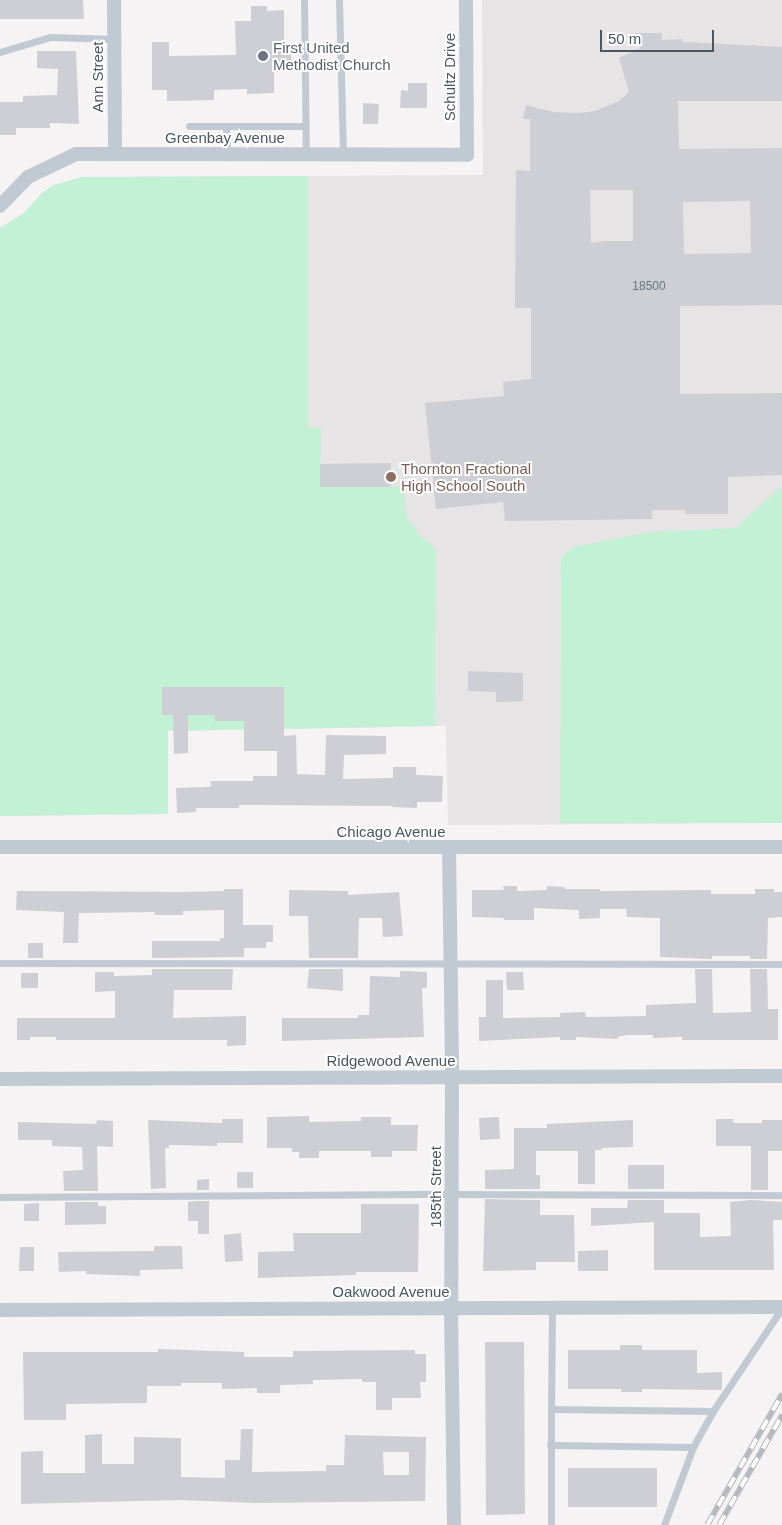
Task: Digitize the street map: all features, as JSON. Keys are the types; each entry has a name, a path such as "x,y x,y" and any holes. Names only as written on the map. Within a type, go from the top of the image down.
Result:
{"street":[{"name":"Ann Street","path":"114,0 115,154"},
{"name":"Schultz Drive","path":"466,0 467,155"},
{"name":"Greenbay Avenue","path":"0,206 28,177 76,154 467,155"},
{"name":"Chicago Avenue","path":"0,847 782,847"},
{"name":"185th Street","path":"449,848 454,1525"},
{"name":"Ridgewood Avenue","path":"0,1078 782,1076"},
{"name":"Oakwood Avenue","path":"0,1310 782,1307"}],"lane":[{"path":"304,0 306,154"},
{"path":"339,0 343,154"},
{"path":"0,52 50,37 114,39"},
{"path":"189,126 305,126"},
{"path":"226,126 227,154"},
{"path":"0,964 782,964"},
{"path":"0,1197 452,1194 782,1195"},
{"path":"664,1525 693,1447 713,1411 782,1307"},
{"path":"551,1525 552,1308"},
{"path":"551,1409 713,1411"},
{"path":"550,1445 693,1447"}],"shaded area":[{"name":"Thornton Fractional High School South","path":"482,0 782,0 782,823 448,825 446,726 168,731 168,814 0,816 0,228 24,213 43,192 54,185 82,177 483,175"}],"green space":[{"path":"308,176 308,427 321,428 320,487 403,487 406,516 421,537 436,549 435,726 168,731 168,814 0,816 0,228 24,213 43,192 54,185 82,177"},
{"path":"782,486 782,823 560,823 561,559 564,554 574,547 650,532 736,528"}],"building":[{"path":"0,0 83,0 84,19 0,19"},
{"path":"251,6 267,6 267,11 284,10 284,49 291,49 291,64 274,64 274,93 247,94 247,89 214,90 214,100 167,101 167,90 152,90 152,42 169,42 169,56 236,55 235,21 251,21"},
{"path":"635,33 662,33 662,40 682,39 683,42 782,47 782,101 678,101 679,149 782,148 782,305 680,306 680,394 782,393 782,475 728,477 728,514 685,514 685,510 652,510 652,519 505,521 503,502 436,509 425,403 504,396 503,382 531,379 531,308 515,308 516,170 530,171 530,119 523,119 526,105 553,112 580,113 595,111 619,101 629,92 619,58 640,48","holes":["590,190 633,190 633,241 591,243","750,201 751,253 684,254 683,202"]},
{"path":"37,51 76,51 79,124 50,123 50,128 16,128 16,135 0,135 0,102 23,102 23,96 57,95 58,69 37,68"},
{"path":"408,83 427,83 427,108 400,108 401,90 408,91"},
{"path":"363,103 379,104 378,124 363,124"},
{"path":"391,463 391,487 320,487 320,464"},
{"path":"468,671 523,673 523,701 496,702 496,692 468,691"},
{"path":"162,687 284,687 284,736 296,735 297,774 325,775 326,735 386,736 386,754 344,755 343,779 393,778 393,767 416,767 416,775 443,776 442,802 417,802 417,808 392,806 239,805 239,808 196,808 196,812 177,813 176,788 211,787 211,781 253,781 253,776 277,776 277,751 244,751 244,721 215,721 215,715 188,715 188,753 174,754 173,715 162,715"},
{"path":"503,886 517,886 517,891 547,890 547,886 565,887 565,889 600,889 600,891 711,890 711,894 755,894 755,889 774,889 774,892 782,892 782,917 768,918 767,959 750,959 750,956 712,956 712,959 660,957 660,918 627,917 626,909 600,909 600,918 579,919 579,910 534,908 534,920 472,917 472,890 504,890"},
{"path":"224,889 243,889 243,925 273,925 273,942 266,942 266,948 244,948 244,957 152,958 152,941 220,941 220,938 224,938 224,910 183,911 183,915 155,915 155,912 79,913 78,943 63,943 64,912 16,910 17,891 183,892 224,891"},
{"path":"289,890 348,891 348,895 399,892 403,936 383,937 382,918 359,918 358,958 309,958 308,916 289,916"},
{"path":"28,943 43,943 43,958 28,958"},
{"path":"152,969 233,969 232,990 174,990 173,1018 246,1016 246,1045 227,1046 227,1040 56,1040 56,1037 30,1037 30,1040 17,1040 17,1018 115,1018 115,991 95,992 95,972 114,972 114,976 152,975"},
{"path":"309,969 343,969 343,991 307,988"},
{"path":"695,969 712,969 713,1013 751,1012 750,969 767,969 768,1009 778,1009 778,1040 682,1040 682,1037 653,1038 653,1035 626,1035 618,1037 618,1039 576,1037 576,1040 560,1040 560,1037 479,1041 479,1017 486,1017 486,980 503,980 503,1018 560,1017 560,1013 585,1012 586,1017 646,1016 646,1005 696,1003"},
{"path":"400,971 427,972 427,988 422,988 424,1037 282,1041 282,1018 358,1018 358,1015 369,1015 370,976 400,977"},
{"path":"506,972 523,972 524,990 507,990"},
{"path":"21,973 38,973 38,988 21,988"},
{"path":"309,1116 309,1122 361,1121 361,1117 391,1117 391,1125 418,1125 417,1151 392,1151 392,1157 371,1157 371,1151 319,1151 319,1158 299,1158 299,1152 292,1152 292,1148 267,1148 267,1117"},
{"path":"499,1117 500,1139 480,1140 479,1118"},
{"path":"222,1119 243,1119 243,1143 217,1143 217,1146 169,1145 169,1148 165,1148 166,1188 151,1189 148,1120 222,1123"},
{"path":"716,1119 733,1119 733,1123 762,1123 762,1120 782,1120 782,1151 768,1151 768,1190 751,1190 751,1146 716,1146"},
{"path":"97,1120 113,1121 113,1147 97,1146 98,1191 64,1191 63,1171 83,1170 82,1147 52,1146 52,1140 18,1140 18,1122 96,1124"},
{"path":"633,1120 633,1147 595,1150 595,1184 578,1184 578,1151 536,1151 536,1175 540,1175 540,1189 485,1189 485,1170 514,1169 514,1128 547,1128 547,1124"},
{"path":"628,1165 664,1165 664,1189 628,1189"},
{"path":"237,1172 253,1172 253,1188 237,1188"},
{"path":"209,1179 209,1190 197,1190 197,1180"},
{"path":"485,1199 540,1200 540,1215 574,1215 575,1262 536,1262 536,1270 483,1271"},
{"path":"628,1200 664,1200 664,1213 700,1213 700,1237 731,1236 730,1202 751,1200 782,1202 782,1220 773,1220 774,1270 654,1270 654,1222 591,1226 591,1208 627,1208"},
{"path":"209,1201 209,1234 198,1234 198,1221 188,1221 188,1202"},
{"path":"65,1202 98,1202 98,1206 106,1206 106,1224 65,1225"},
{"path":"39,1203 39,1221 24,1221 24,1204"},
{"path":"361,1204 419,1204 418,1272 356,1272 356,1275 258,1278 258,1252 294,1251 293,1233 361,1233"},
{"path":"241,1233 243,1261 225,1262 224,1235"},
{"path":"154,1246 182,1246 183,1269 140,1270 140,1276 86,1274 86,1271 59,1272 58,1252 154,1251"},
{"path":"20,1247 34,1247 34,1271 19,1271"},
{"path":"608,1250 608,1271 578,1271 578,1251"},
{"path":"485,1342 524,1342 525,1514 486,1515"},
{"path":"620,1345 642,1345 642,1350 697,1350 697,1373 722,1372 722,1388 721,1390 642,1389 642,1392 621,1392 621,1389 568,1389 568,1350 620,1350"},
{"path":"158,1349 244,1352 244,1357 293,1357 293,1351 415,1350 415,1354 426,1354 426,1382 420,1382 421,1398 392,1398 392,1410 376,1410 376,1382 362,1382 362,1379 313,1380 313,1384 280,1385 280,1393 257,1393 257,1388 222,1389 222,1383 181,1383 181,1386 147,1386 147,1403 66,1404 66,1420 24,1420 23,1352 158,1352"},
{"path":"241,1429 253,1429 252,1472 326,1471 326,1465 344,1465 345,1435 426,1437 425,1501 256,1503 179,1500 21,1504 21,1452 43,1451 43,1473 85,1473 85,1435 102,1434 102,1464 134,1464 134,1437 181,1438 181,1477 225,1478 225,1460 240,1460","holes":["383,1452 409,1452 409,1475 384,1475"]},
{"path":"568,1468 657,1468 657,1507 568,1507"}],"railway":[{"path":"707,1525 782,1394"},
{"path":"719,1525 782,1415"}],"place":[{"name":"First United Methodist Church","path":"263,56"},
{"name":"Thornton Fractional High School South","path":"391,477"}]}
